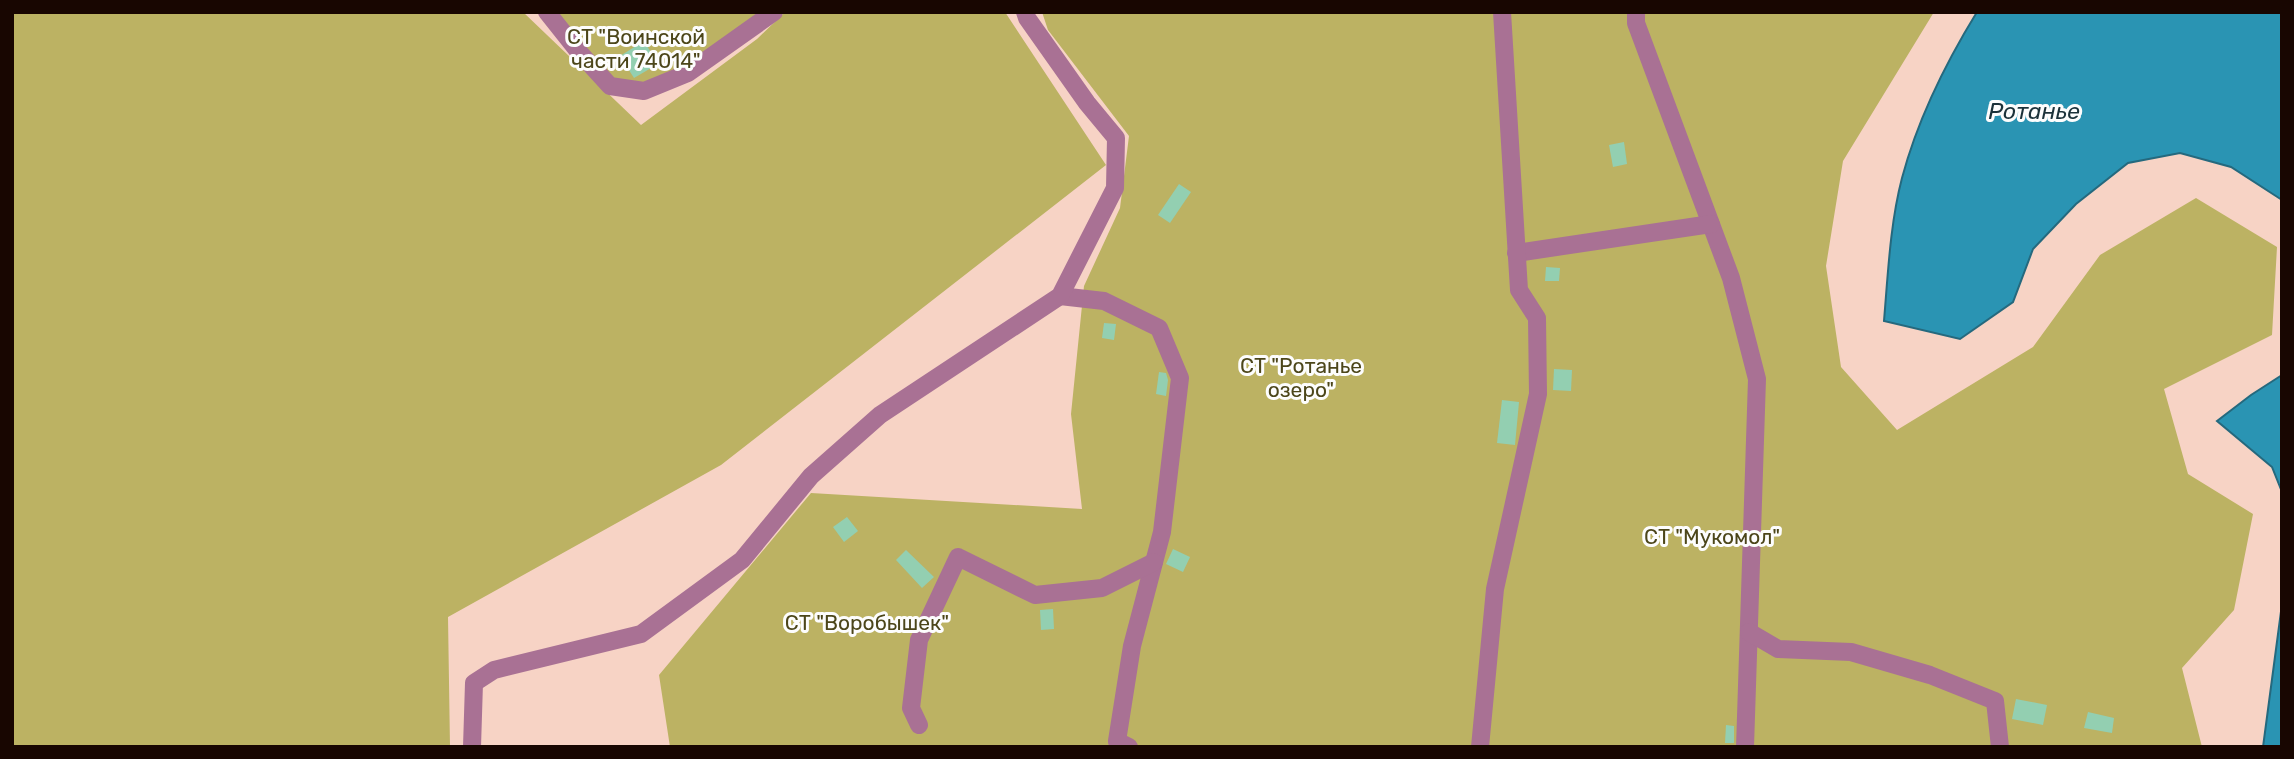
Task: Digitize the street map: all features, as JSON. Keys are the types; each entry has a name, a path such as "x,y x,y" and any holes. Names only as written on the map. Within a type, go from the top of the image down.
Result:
{"street":[{"path":"547,12 610,86 644,91 688,73 774,12"},
{"path":"472,747 474,683 494,670 641,634 742,560 811,476 880,415 1060,296 1115,188 1116,138 1087,103 1025,12"},
{"path":"1480,747 1495,589 1538,394 1536,318 1518,290 1502,12"},
{"path":"1636,12 1636,23 1731,278 1756,379 1745,747"},
{"path":"1516,253 1711,224"},
{"path":"1060,296 1104,301 1159,328 1180,378 1162,532 1132,646 1117,741 1129,747"},
{"path":"919,725 911,708 919,640 958,557 1035,595 1102,588 1154,562"},
{"path":"1749,632 1778,649 1851,652 1930,675 1995,701 2000,747"}],"green space":[{"path":"12,12 523,12 641,125 757,39 785,12 1005,12 1106,165 721,465 448,617 450,747 12,747"},
{"name":"СТ \"Воинской части 74014\"","path":"555,12 761,12 692,63 651,82 632,84 615,81"},
{"path":"1042,12 1934,12 1843,161 1826,266 1841,367 1897,430 2033,347 2100,255 2196,198 2277,247 2272,335 2164,389 2188,474 2253,514 2234,610 2182,668 2202,747 670,747 659,675 811,493 1082,509 1071,414 1084,286 1120,208 1129,136 1048,30"}],"water":[{"name":"Ротанье","path":"1977,12 2282,12 2282,200 2231,167 2180,153 2128,163 2076,204 2033,249 2013,302 1960,339 1884,321 1890,249 1902,178 1916,134 1934,92"},
{"path":"2282,375 2282,492 2272,467 2217,421"},
{"path":"2282,604 2282,747 2263,747"}],"building":[{"path":"644,41 658,64 634,78 620,56"},
{"path":"1624,142 1627,164 1613,167 1609,145"},
{"path":"1179,184 1191,192 1170,223 1158,215"},
{"path":"1546,267 1560,268 1559,281 1545,281"},
{"path":"1104,323 1116,324 1114,340 1102,338"},
{"path":"1554,369 1572,370 1571,391 1553,390"},
{"path":"1159,372 1166,373 1166,396 1156,394"},
{"path":"1502,400 1519,402 1515,445 1497,443"},
{"path":"847,517 858,531 844,542 833,527"},
{"path":"1173,549 1190,557 1183,572 1166,564"},
{"path":"906,550 934,577 922,588 896,560"},
{"path":"1053,609 1054,629 1041,630 1040,610"},
{"path":"2016,699 2047,705 2043,725 2012,719"},
{"path":"2088,712 2114,718 2112,733 2084,728"},
{"path":"1726,725 1734,726 1734,743 1725,743"}],"park label":[{"name":"СТ \"Ротанье озеро\"","path":"1301,377"},
{"name":"СТ \"Мукомол\"","path":"1712,536"},
{"name":"СТ \"Воробышек\"","path":"867,622"}]}
